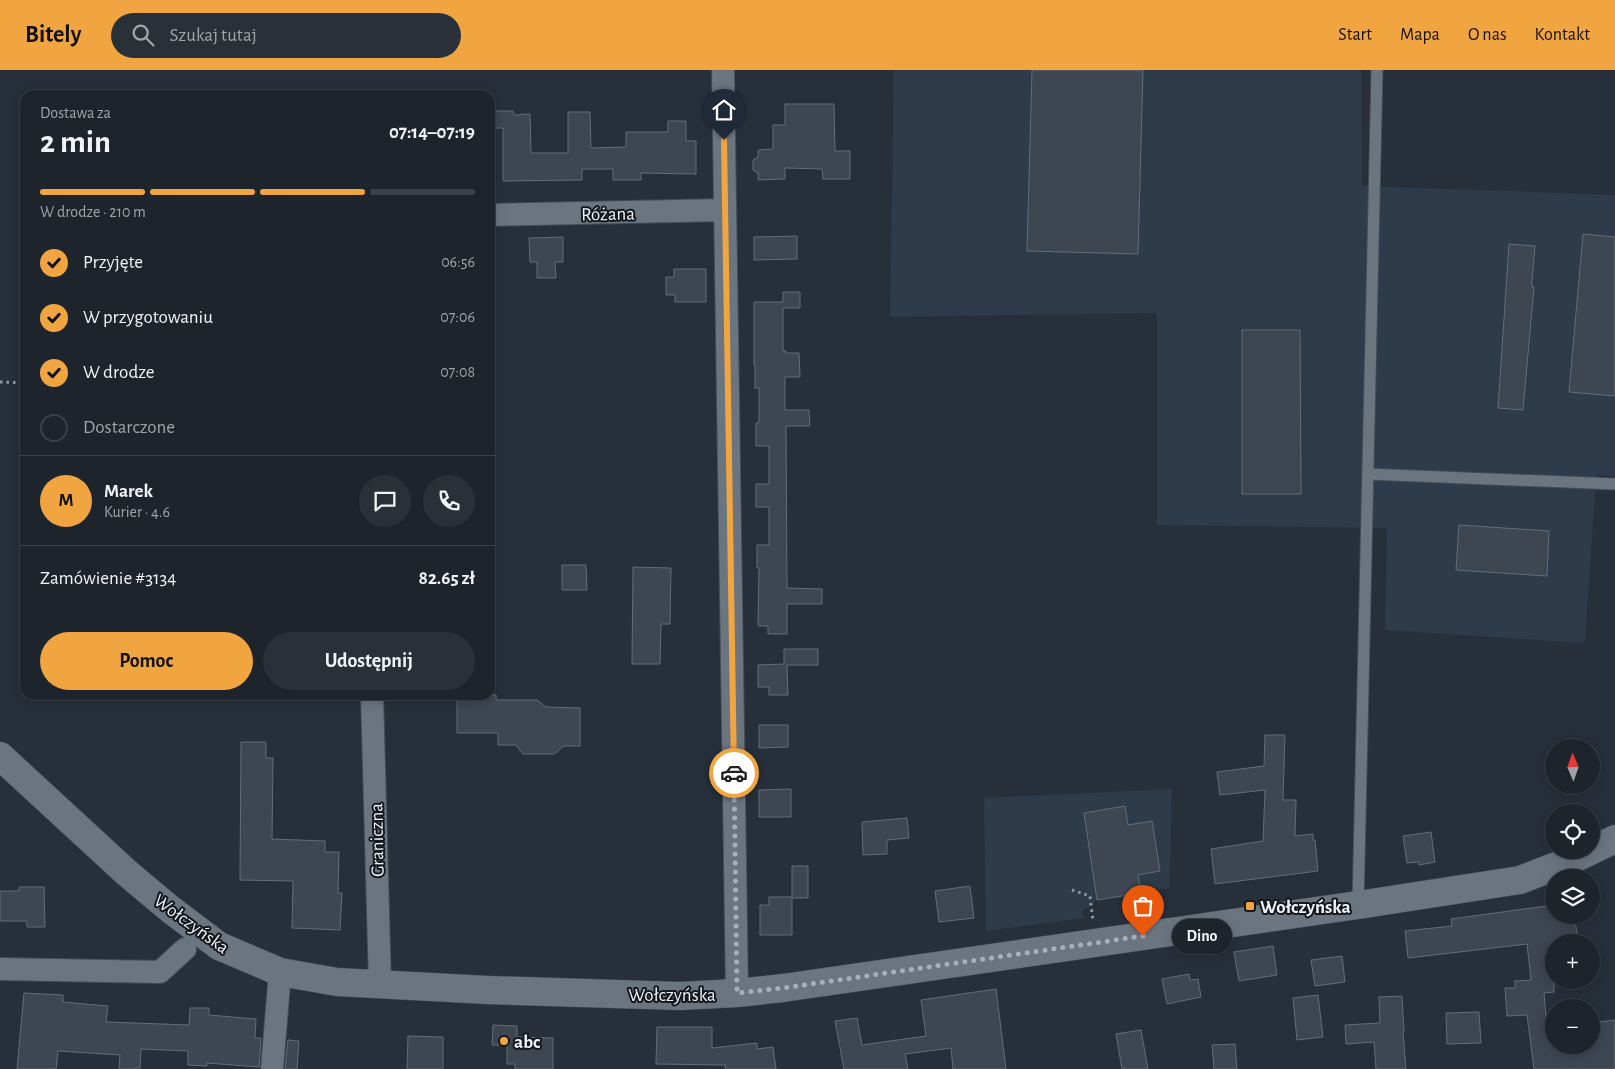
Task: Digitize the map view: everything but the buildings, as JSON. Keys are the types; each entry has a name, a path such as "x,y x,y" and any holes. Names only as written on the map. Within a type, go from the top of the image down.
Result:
{"street":[{"path":"723,70 737,993"},
{"name":"Różana","path":"495,215 725,210"},
{"name":"Graniczna","path":"372,700 380,984"},
{"name":"Wołczyńska","path":"0,756 127,873 219,946 280,972 337,982 488,990 680,996 783,988 1520,880 1574,859 1615,839"},
{"name":"Wołczyńska","path":"0,969 160,972 185,949"},
{"path":"272,1069 280,972"}],"lane":[{"path":"1358,905 1377,70"},
{"path":"1368,474 1615,484"}],"path":[{"path":"0,382 20,382"},
{"path":"1072,890 1090,896 1094,922 1086,923"}],"shaded area":[{"path":"894,70 1361,70 1362,186 1615,195 1615,476 1596,475 1585,643 1385,630 1387,528 1157,525 1157,313 890,317"},
{"path":"1172,789 1169,888 1097,900 1082,911 1083,918 986,931 984,798"}],"way so far":[{"path":"734,773 737,993 1143,936"}],"place":[{"name":"Wołczyńska","path":"1250,906"},
{"name":"Dino","path":"1143,936"},
{"name":"abc","path":"504,1041"}],"route":[{"path":"724,140 734,773"}]}
